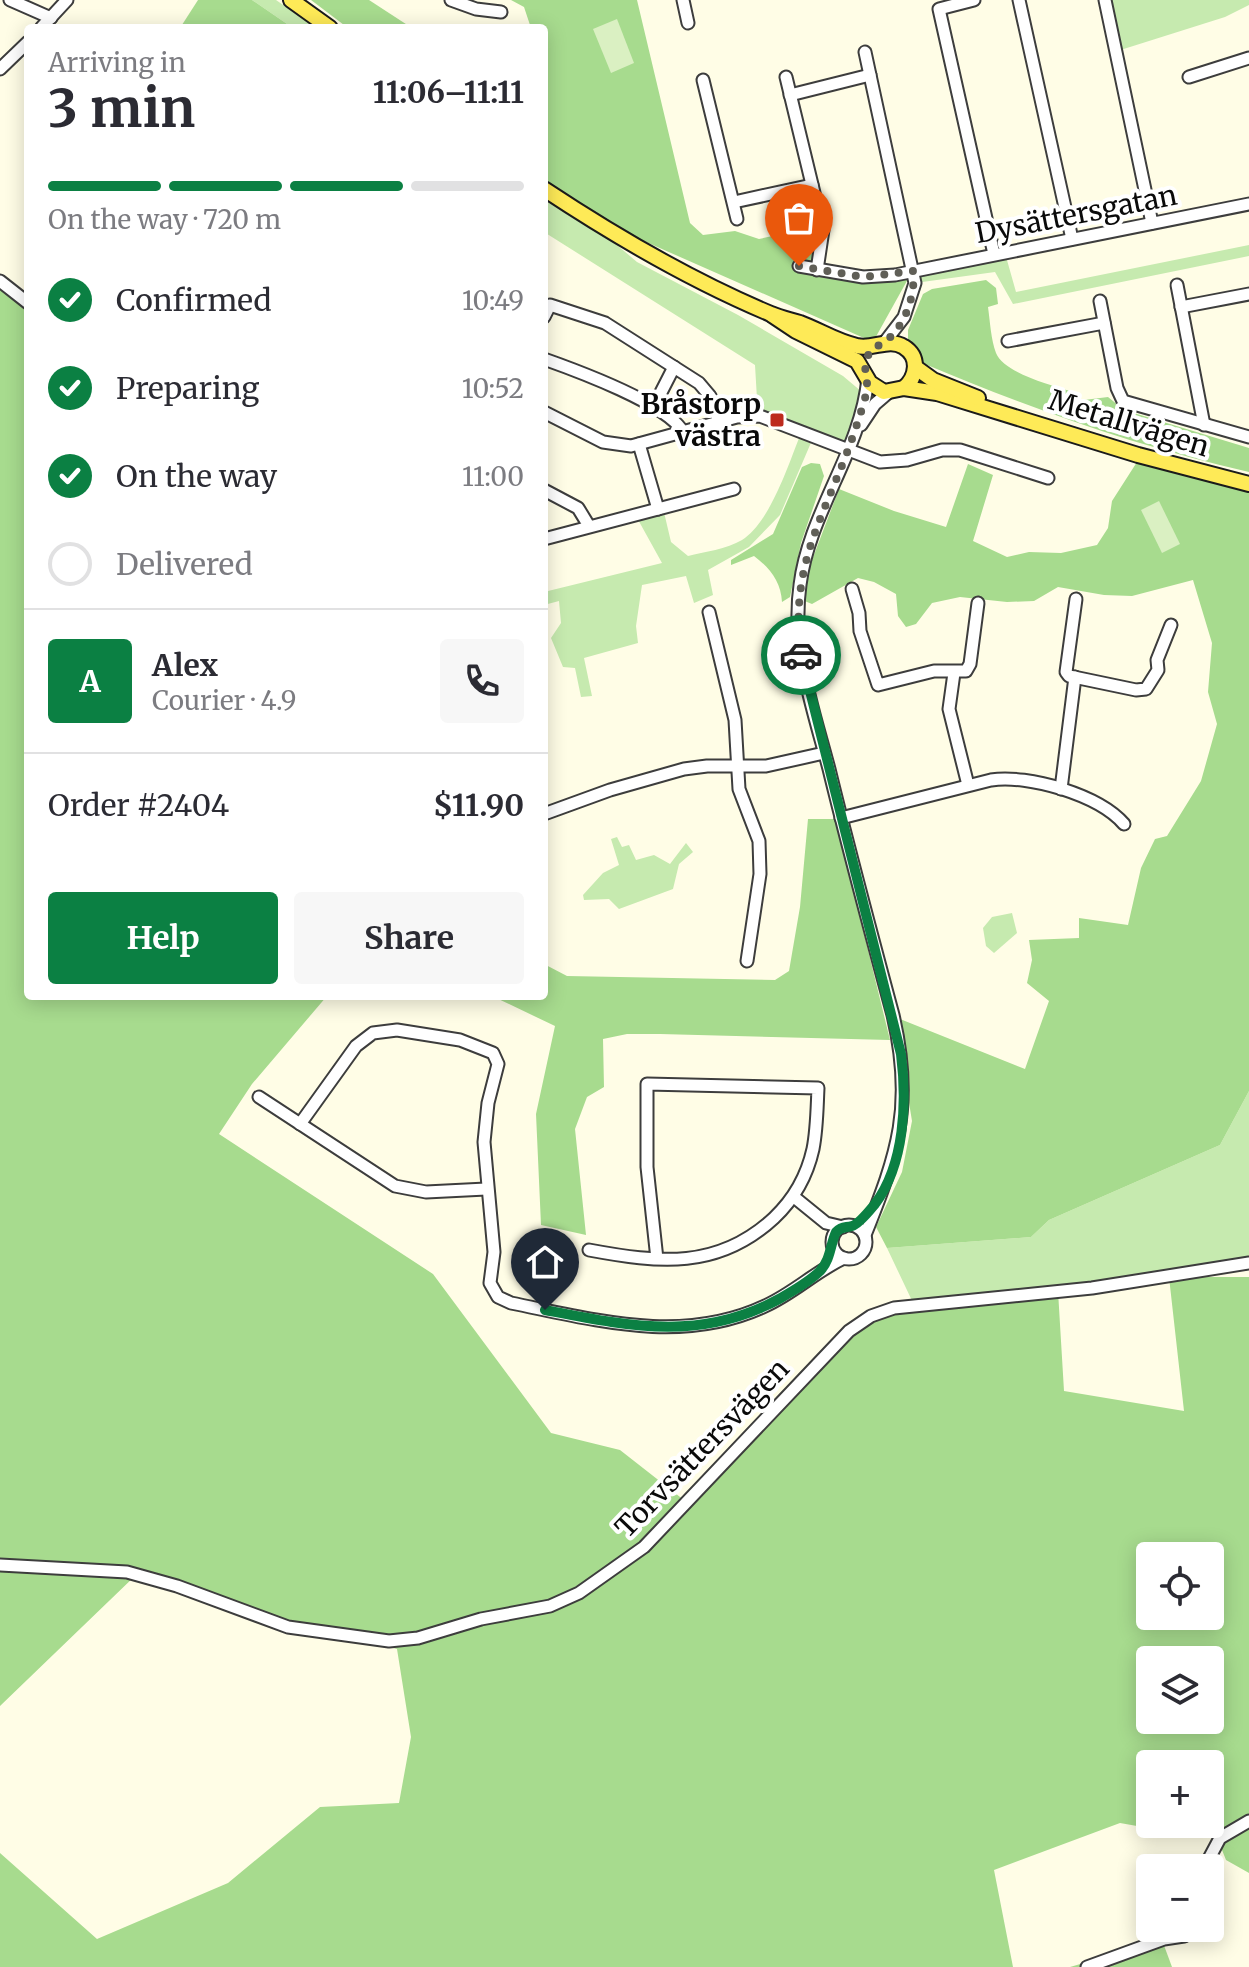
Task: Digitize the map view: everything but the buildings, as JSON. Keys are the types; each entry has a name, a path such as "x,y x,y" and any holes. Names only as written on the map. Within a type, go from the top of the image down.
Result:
{"main road":[{"path":"291,0 324,24"},
{"name":"Metallvägen","path":"548,191 653,254 772,315 796,331 850,356 874,387 937,393 1138,455 1249,484"},
{"name":"Metallvägen","path":"772,315 851,344 895,343 905,347"},
{"path":"866,374 868,355 879,345"},
{"path":"896,390 912,379 915,367 905,347"},
{"name":"Metallvägen","path":"915,367 933,380 963,390 996,409"}],"street":[{"path":"10,0 51,18"},
{"path":"45,24 67,0"},
{"path":"451,0 476,9 501,12"},
{"path":"683,0 688,23"},
{"path":"974,0 939,9 994,254"},
{"path":"1019,0 1072,239"},
{"path":"1105,0 1152,223"},
{"path":"0,77 3,67 24,46"},
{"path":"865,52 913,271 914,286 904,317 905,347"},
{"path":"1189,77 1249,58"},
{"path":"790,95 870,75"},
{"path":"786,77 823,230 817,270"},
{"path":"703,80 737,219"},
{"path":"734,202 812,185"},
{"name":"Dysättersgatan","path":"799,266 863,277 913,271 1249,204"},
{"path":"0,281 24,300"},
{"path":"1177,285 1204,425"},
{"path":"1181,307 1249,294"},
{"path":"1100,301 1117,388 1123,401 1249,437"},
{"path":"548,309 550,305 605,323 674,367 705,389 719,422"},
{"path":"879,345 904,317"},
{"path":"1008,341 1104,323"},
{"path":"548,360 593,377 653,408 675,421 683,432"},
{"path":"653,408 674,367"},
{"path":"300,1124 356,1046 373,1033 397,1030 467,1042 489,1051 498,1062 484,1129 486,1189 494,1252 492,1288 504,1301 520,1305 637,1327 695,1327 731,1319 765,1306 822,1269 844,1258 856,1258 862,1253 874,1206 892,1164 900,1133 903,1068 893,1015 802,663 799,590 809,544 850,444 866,374"},
{"path":"850,444 875,404 896,390"},
{"path":"548,414 607,443 639,444 719,422 760,416 850,444 888,462 942,450 960,450 1048,478"},
{"path":"639,444 658,509"},
{"path":"548,538 734,489"},
{"path":"548,492 578,508 589,526"},
{"path":"852,589 860,631 878,685 934,671 966,671 970,664 978,603"},
{"path":"1076,599 1066,672 1075,677 1136,690 1146,689 1158,670 1157,660 1171,625"},
{"path":"709,612 735,720 739,789 756,828 760,856 747,961"},
{"path":"954,673 949,709 968,785"},
{"path":"1061,789 1075,677"},
{"path":"548,813 610,790 684,769 780,764 824,753"},
{"path":"841,818 968,785 1015,778 1061,789 1106,811 1124,824"},
{"path":"589,1250 657,1259 697,1258 727,1250 764,1227 794,1197 813,1150 818,1088 647,1084 647,1167 657,1259"},
{"path":"259,1097 395,1186 426,1192 486,1189"},
{"path":"794,1197 826,1223 848,1226 865,1235"},
{"path":"822,1269 833,1244 848,1226 874,1206"},
{"path":"826,1223 833,1244 844,1258"},
{"name":"Torvsättersvägen","path":"0,1565 90,1568 136,1574 288,1627 389,1641 418,1638 497,1615 539,1609 579,1593 644,1547 807,1372 849,1331 871,1316 894,1308 1092,1288 1249,1263"},
{"path":"1211,1854 1220,1838 1249,1821"},
{"path":"1087,1967 1156,1942"}],"green space":[{"path":"198,0 252,0 287,24 183,24"},
{"path":"252,0 276,0 310,24 287,24"},
{"path":"311,0 369,0 406,24 343,24"},
{"path":"511,0 637,0 690,223 703,235 735,231 759,239 819,226 815,268 828,275 913,270 873,342 578,212 548,193 548,24 530,24 524,7"},
{"path":"1104,0 1249,0 1249,5 1225,17 1111,53"},
{"path":"617,19 634,63 611,73 593,29"},
{"path":"548,193 578,212 637,262 738,315 843,376 862,392 847,450 813,438 780,515 749,547 708,570 713,595 694,603 686,576 642,585 636,626 638,643 584,658 592,696 581,697 575,668 563,667 551,638 561,623 559,601 548,604 548,591 662,563 636,516 663,508 671,542 688,556 742,540 752,532 770,507 801,433 758,416 755,365 548,235"},
{"path":"1249,245 1249,256 1013,304 995,272 915,283 913,270 1005,253 1016,292"},
{"path":"986,280 996,288 998,304 988,307 994,348 1008,367 1070,391 1076,401 1108,397 1124,410 1249,448 1249,472 1082,424 920,362 908,350 908,330 923,294 932,289"},
{"path":"0,281 24,300 24,1000 324,1000 252,1084 219,1134 433,1274 551,1433 620,1450 689,1504 868,1317 1058,1291 1064,1391 1184,1411 1169,1277 1249,1277 1249,1873 1226,1860 1218,1840 1224,1838 1228,1831 1224,1832 1224,1750 1136,1750 1136,1826 1120,1823 994,1870 1013,1967 0,1967 0,1853 97,1939 228,1883 320,1807 399,1803 411,1737 397,1649 256,1612 137,1574 0,1706"},
{"path":"1137,462 1249,490 1249,1091 1220,1145 1049,1220 1031,1237 887,1248 876,1227 902,1172 912,1121 895,1017 1025,1069 1049,1001 1027,983 1032,960 1029,940 1079,938 1079,918 1128,925 1141,868 1155,839 1167,836 1201,781 1217,724 1208,692 1212,643 1193,580 1132,596 1058,587 1034,601 1007,602 960,597 932,603 916,624 906,627 898,616 896,594 874,582 858,578 812,604 802,600 809,568 839,489 946,527 968,464 993,475 973,541 1007,557 1029,552 1061,553 1097,545 1108,528 1112,501"},
{"path":"811,463 820,464 824,476 801,543 790,597 782,602 777,582 754,556 731,565 731,560 773,534 802,467"},
{"path":"1159,501 1180,544 1162,553 1141,510"},
{"path":"808,819 836,819 890,1040 660,1034 627,1034 603,1039 604,1087 587,1097 575,1129 586,1235 541,1225 536,1114 555,1026 500,1000 548,1000 548,966 567,976 775,980 789,971 800,907"},
{"path":"617,837 622,847 629,845 636,860 654,855 670,864 686,843 693,852 679,864 673,889 619,909 609,899 584,900 583,895 603,873 619,865 611,839"},
{"path":"1012,913 1017,933 994,953 986,946 983,928 992,917"},
{"path":"1249,1091 1249,1269 1209,1270 915,1307 887,1248 1031,1237 1049,1220 1220,1145"},
{"path":"1163,1942 1172,1967 1070,1967"}],"way so far":[{"path":"799,266 863,277 913,271 915,283 904,317 866,360 868,378 865,398 852,439 809,544 799,590 801,655"}],"place":[{"name":"Bråstorp västra","path":"777,420"}],"route":[{"path":"545,1310 659,1329 695,1327 747,1313 784,1296 822,1269 834,1247 836,1232 853,1226 874,1206 887,1179 897,1148 902,1116 904,1081 901,1054 801,655"}]}
